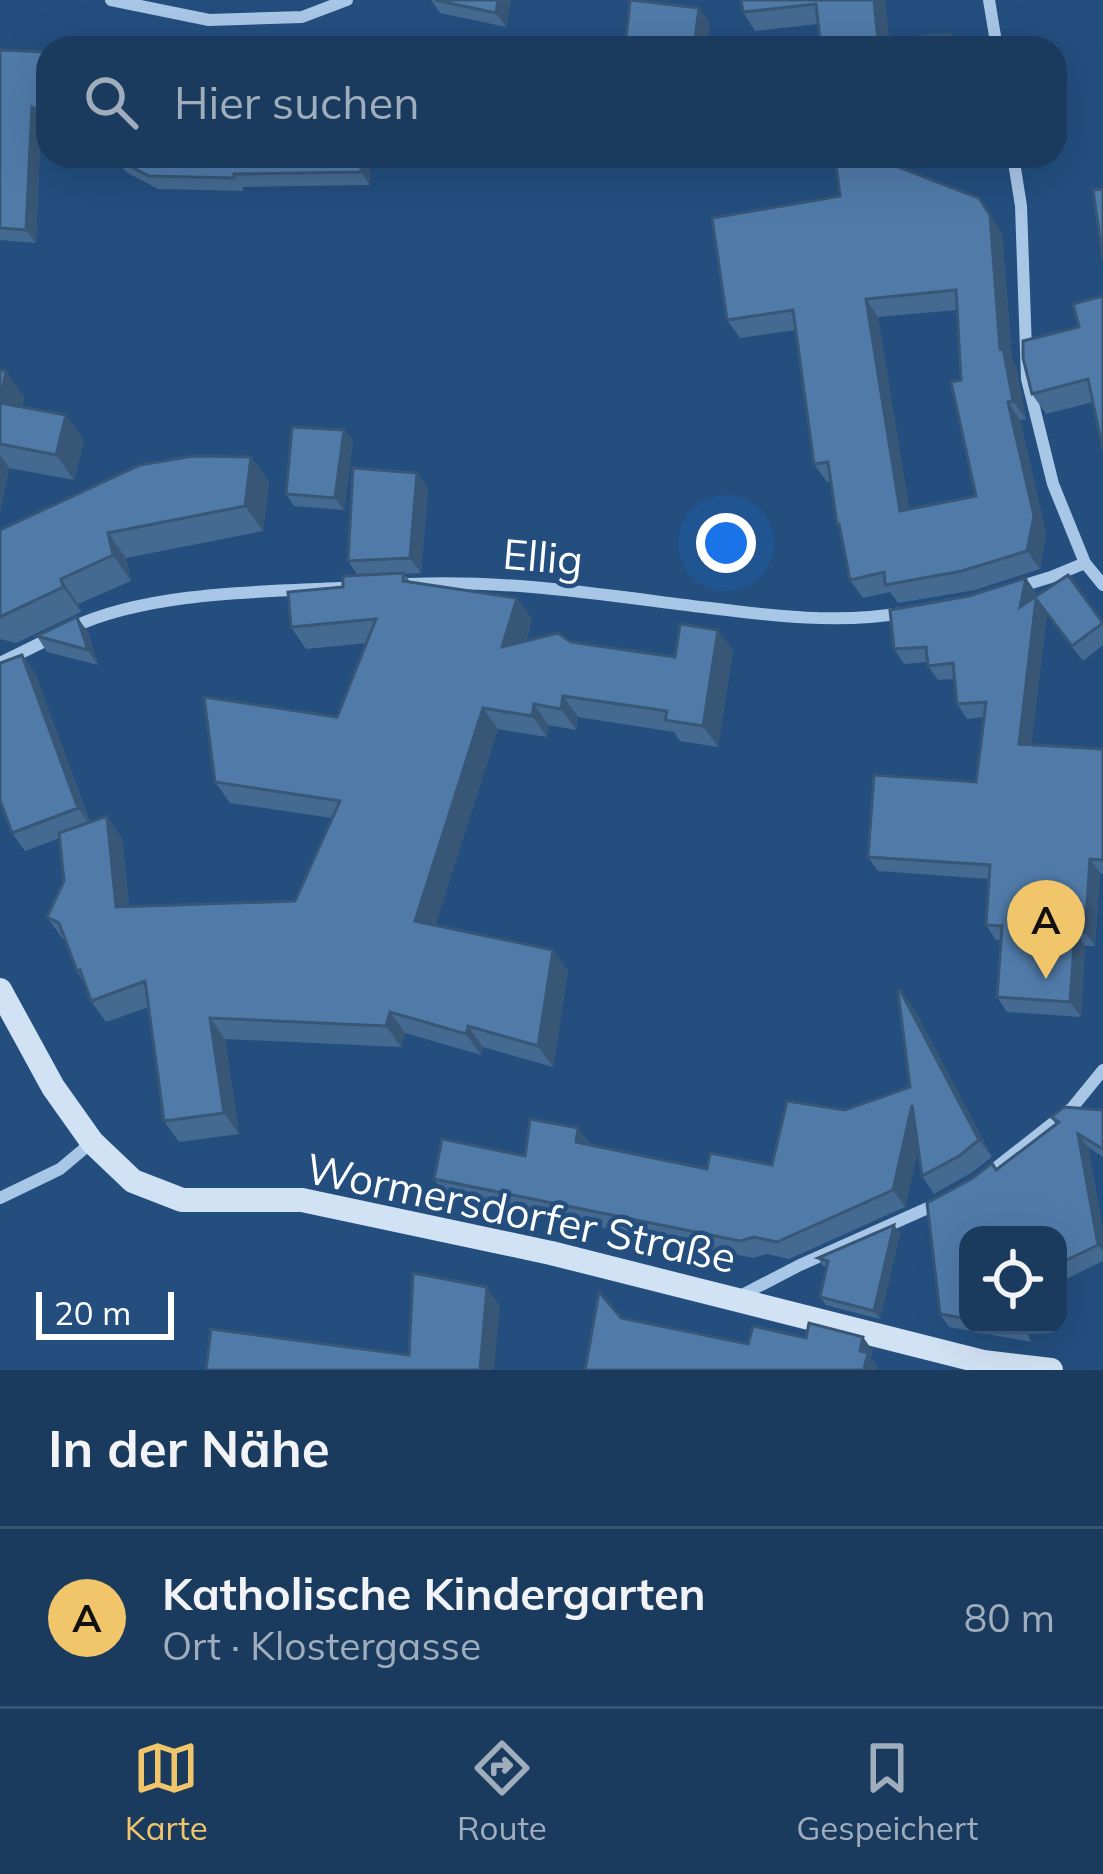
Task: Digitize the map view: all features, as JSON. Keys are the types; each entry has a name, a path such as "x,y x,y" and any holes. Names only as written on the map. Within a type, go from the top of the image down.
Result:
{"main road":[{"name":"Wormersdorfer Straße","path":"0,991 53,1087 92,1142 133,1180 182,1200 302,1200 551,1253 983,1362 1051,1370"}],"street":[{"path":"111,0 209,20 302,17 347,0"},
{"path":"989,0 995,36"},
{"path":"1015,168 1021,206 1028,379 1053,484 1084,563 1103,585"},
{"path":"995,595 1084,563"},
{"name":"Ellig","path":"396,585 542,588 760,614 870,619 913,611"},
{"path":"0,663 82,623 124,610 239,593 351,587"},
{"path":"977,1182 1072,1108 1103,1070"},
{"path":"0,1198 60,1169 92,1142"},
{"path":"734,1300 944,1200"}],"building":[{"path":"435,0 498,0 496,13"},
{"path":"630,0 699,8 696,36 626,36"},
{"path":"741,0 874,0 878,36 820,36 816,4 743,12"},
{"path":"0,50 36,52 26,230 0,228"},
{"path":"133,168 361,168 361,172 234,174 234,178 149,176"},
{"path":"836,168 901,168 979,198 990,215 1000,349 1034,516 1027,551 962,571 885,585 884,572 850,580 828,462 814,464 793,310 727,320 712,218 840,196","holes":["956,290 961,380 951,382 976,496 900,511 866,299"]},
{"path":"1103,189 1103,260 1093,190"},
{"path":"1103,296 1103,450 1088,379 1032,394 1023,341 1079,327 1073,304"},
{"path":"0,370 6,371 0,402"},
{"path":"0,403 66,415 56,455 0,444"},
{"path":"292,427 344,430 335,498 286,494"},
{"path":"193,456 251,457 245,506 108,533 113,555 61,579 63,587 0,617 0,530 140,465"},
{"path":"353,468 417,473 410,558 348,561"},
{"path":"404,573 403,581 517,598 502,647 558,633 571,642 675,657 680,624 718,630 703,726 665,720 667,711 563,696 561,709 534,704 532,716 483,708 415,921 553,950 538,1046 468,1026 466,1034 390,1012 386,1026 210,1018 224,1113 164,1121 145,981 91,1001 59,923 47,917 64,881 59,833 107,816 116,907 295,901 340,801 215,782 204,697 337,717 376,619 291,627 288,592 343,587 343,576"},
{"path":"1068,575 1103,623 1072,646 1036,599 1019,744 1103,749 1103,860 1090,859 1085,932 1075,931 1070,1002 997,997 1002,926 986,925 990,865 868,857 874,775 976,782 986,702 957,704 953,663 928,666 926,647 894,649 890,610 969,596 1026,578 1020,607"},
{"path":"77,617 88,650 37,636"},
{"path":"22,655 78,808 12,833 0,800 0,663"},
{"path":"900,990 979,1140 922,1176 912,1105 893,1190 777,1242 754,1237 740,1241 434,1179 442,1139 525,1156 530,1119 578,1128 576,1142 707,1169 710,1153 772,1165 787,1101 845,1110 910,1087"},
{"path":"1064,1107 1103,1110 1103,1149 1078,1134 1098,1245 1067,1260 1067,1226 959,1226 959,1317 940,1314 927,1203 992,1163 996,1170 1059,1122 1051,1117"},
{"path":"894,1225 874,1311 820,1297 828,1261 818,1258"},
{"path":"413,1273 487,1287 480,1370 206,1370 211,1329 409,1355"},
{"path":"599,1292 621,1318 748,1344 753,1326 806,1338 809,1323 863,1337 860,1351 868,1353 864,1369 869,1370 585,1370"}],"place":[{"name":"Katholische Kindergarten","path":"1046,979"}]}
